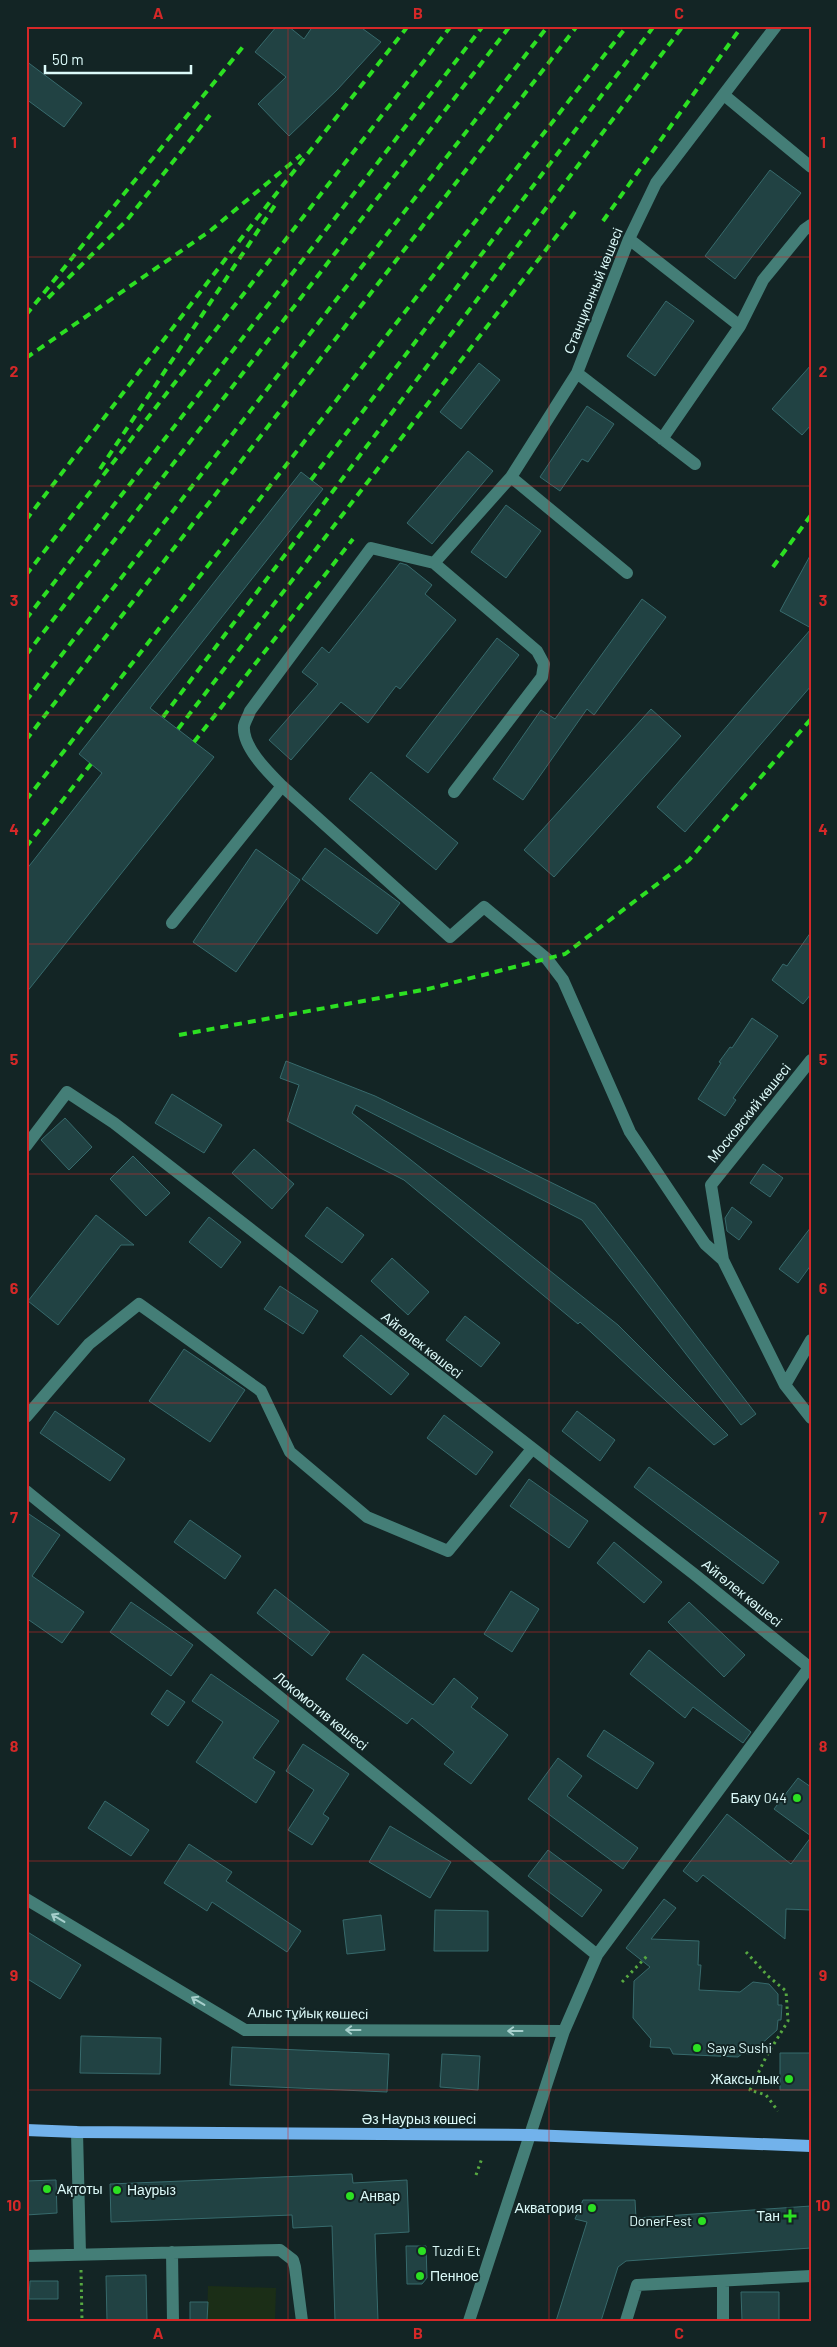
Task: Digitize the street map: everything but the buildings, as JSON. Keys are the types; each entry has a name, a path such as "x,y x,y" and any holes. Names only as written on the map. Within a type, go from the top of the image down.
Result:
{"main road":[{"name":"Әз Наурыз көшесі","path":"26,2130 530,2135 811,2146"}],"street":[{"name":"Станционный көшесі","path":"434,563 511,477 577,372 629,239 656,183 776,26"},
{"path":"724,95 811,167"},
{"path":"662,439 740,326 763,280 804,230 811,225"},
{"path":"629,239 740,326"},
{"path":"577,372 695,464"},
{"path":"511,477 627,573"},
{"path":"454,792 542,677 544,664 537,651 434,563 371,548 250,711 244,727 250,746 259,763 282,786 450,937 484,907 547,959 563,980 630,1132 705,1244 723,1260 784,1385 811,1418"},
{"path":"172,923 282,786"},
{"name":"Московский көшесі","path":"723,1260 710,1184 811,1060"},
{"name":"Айгөлек көшесі","path":"26,1146 67,1092 114,1123 810,1666"},
{"path":"26,1418 89,1344 139,1304 261,1391 290,1452 367,1517 448,1551 532,1449"},
{"path":"784,1385 811,1340"},
{"name":"Локомотив көшесі","path":"26,1491 597,1955"},
{"path":"469,2321 564,2031 597,1955 810,1666"},
{"name":"Алыс тұйық көшесі","path":"26,1899 245,2030 564,2031"},
{"path":"77,2132 80,2254"},
{"path":"26,2256 280,2250 293,2260 302,2321"},
{"path":"172,2252 173,2321"},
{"path":"626,2321 637,2285 811,2276"},
{"path":"723,2282 723,2321"}],"path":[{"path":"746,1952 768,1976 786,1991 788,2021 766,2057 750,2090 766,2095 778,2111"},
{"path":"622,1982 648,1955"},
{"path":"476,2175 482,2158"},
{"path":"80,2254 82,2321"}],"green space":[{"path":"208,2286 276,2288 275,2321 207,2321"}],"railway":[{"path":"26,520 240,240 408,26"},
{"path":"26,575 451,26"},
{"path":"26,619 483,26"},
{"path":"26,655 510,26"},
{"path":"26,701 548,26"},
{"path":"26,740 577,26"},
{"path":"26,800 627,26"},
{"path":"311,480 654,26"},
{"path":"163,717 683,26"},
{"path":"603,221 742,26"},
{"path":"26,315 246,43"},
{"path":"48,298 127,220 210,115"},
{"path":"26,358 210,231 301,155"},
{"path":"100,469 275,205"},
{"path":"178,729 578,208"},
{"path":"773,567 811,515"},
{"path":"194,742 353,539"},
{"path":"179,1035 428,989 565,954 689,860 811,719"},
{"path":"26,847 91,764"}],"place":[{"name":"Баку 044","path":"797,1798"},
{"name":"Saya Sushi","path":"697,2048"},
{"name":"Жаксылык","path":"789,2079"},
{"name":"Ақтоты","path":"47,2189"},
{"name":"Наурыз","path":"117,2190"},
{"name":"Анвар","path":"350,2196"},
{"name":"Акватория","path":"592,2208"},
{"name":"Тан","path":"790,2216"},
{"name":"DonerFest","path":"702,2221"},
{"name":"Tuzdi Et","path":"422,2251"},
{"name":"Пенное","path":"420,2276"}]}
